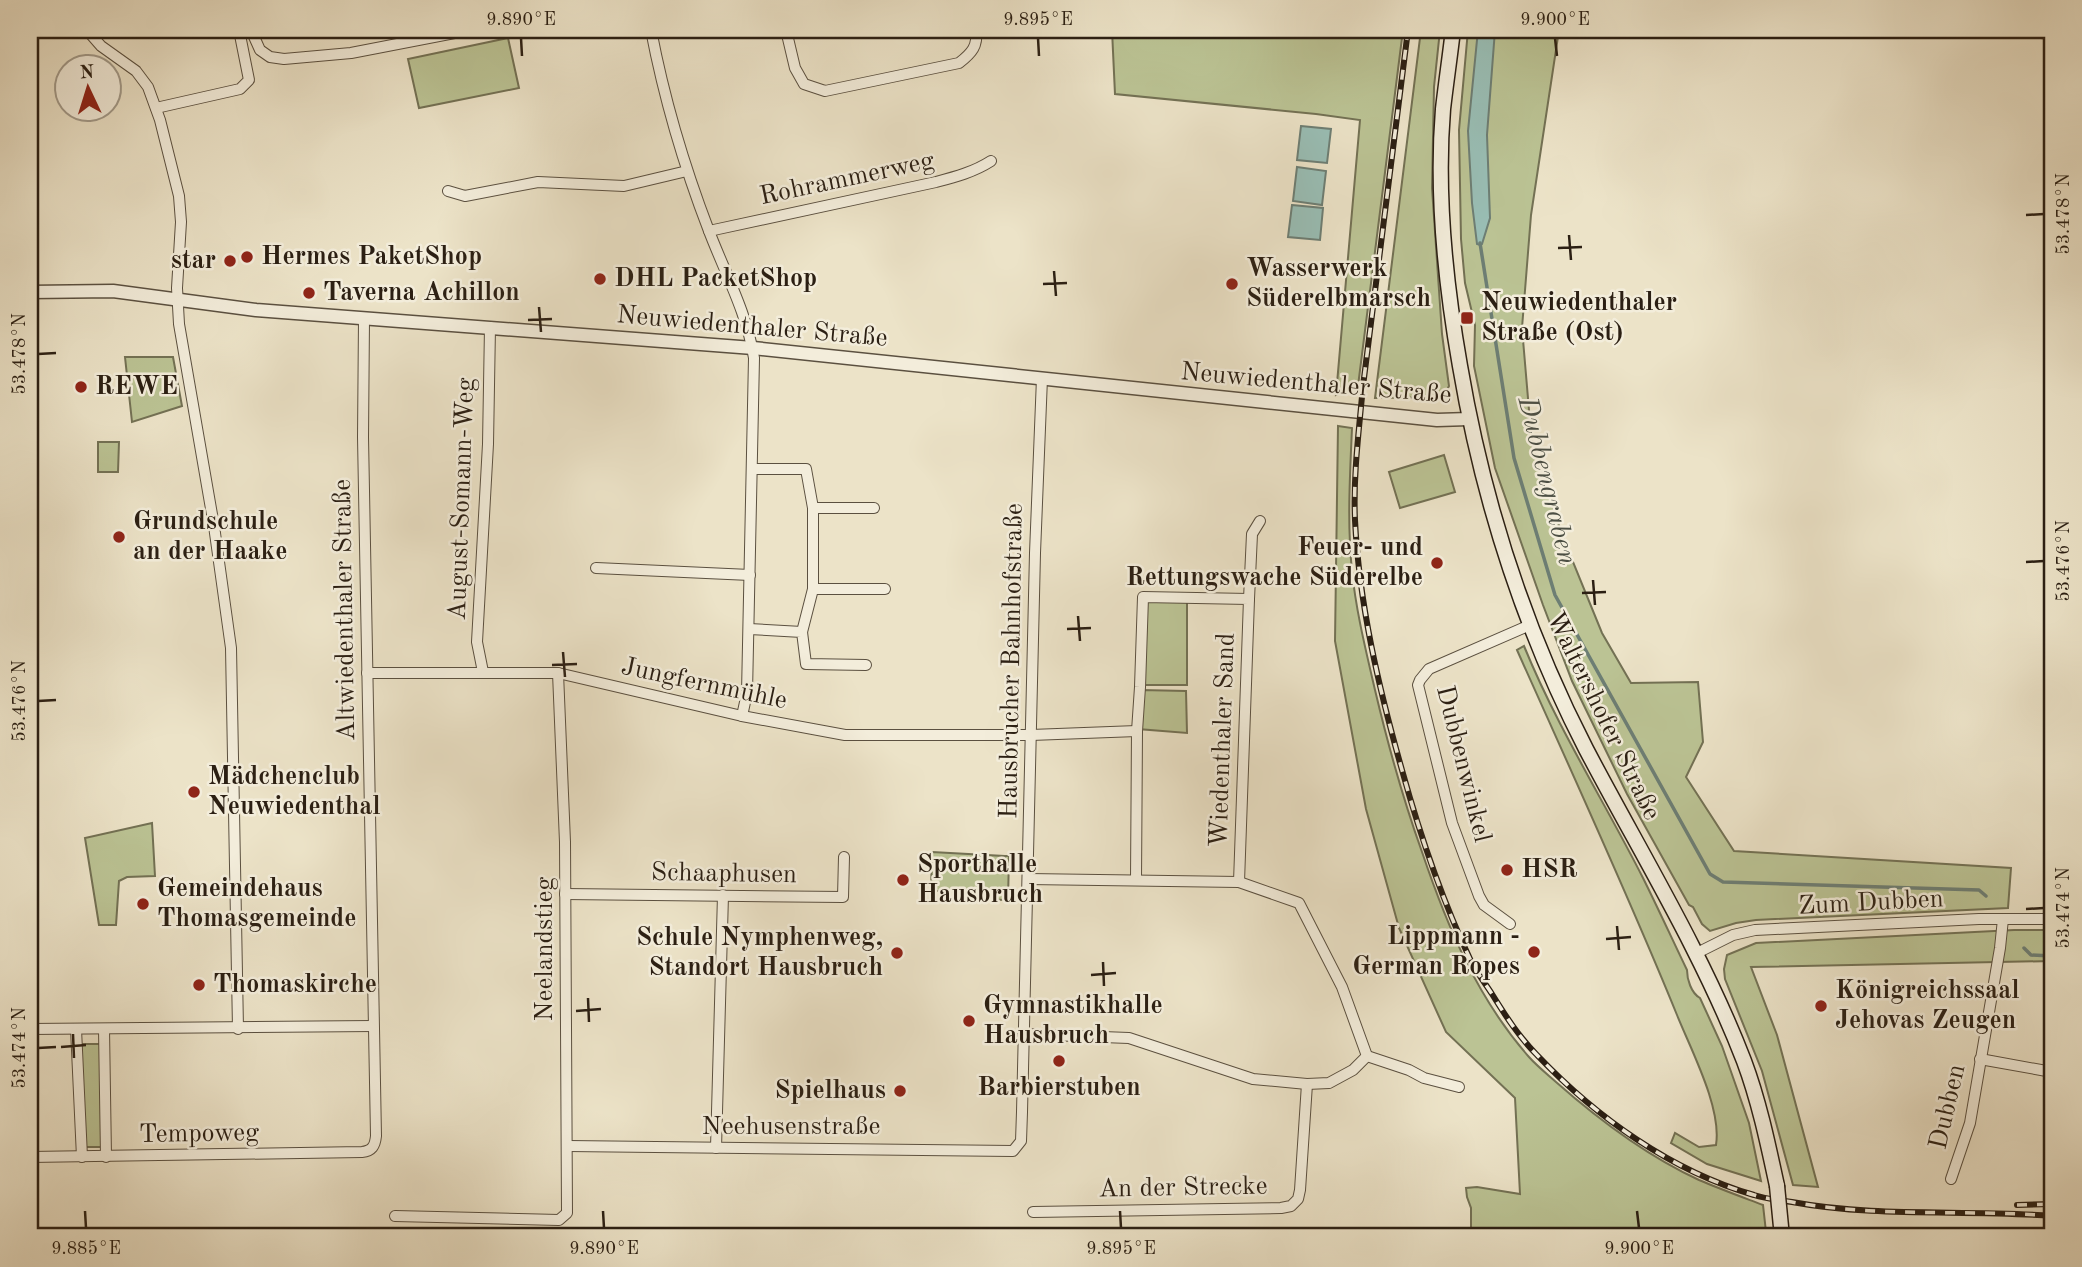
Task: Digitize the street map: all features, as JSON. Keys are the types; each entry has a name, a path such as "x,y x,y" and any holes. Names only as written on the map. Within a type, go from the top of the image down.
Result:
{"main road":[{"name":"Waltershofer Straße","path":"1453,30 1443,108 1441,168 1445,258 1469,419 1490,508 1530,625 1562,700 1697,953 1744,1063 1764,1128 1777,1186 1782,1237"}],"street":[{"path":"156,108 244,87 249,80 239,30"},
{"path":"251,30 260,50 271,57 284,59 351,53 470,30"},
{"path":"651,30 659,71 687,170 744,315 753,348 755,364 749,629 747,693 742,716"},
{"path":"786,30 795,68 804,84 825,91 959,62 972,53 977,40 976,30"},
{"path":"2006,30 2052,34"},
{"path":"90,31 101,46 143,79 156,108 181,214 177,299 231,648 238,1029"},
{"name":"Rohrammerweg","path":"709,231 936,183 957,177 990,161"},
{"path":"448,191 466,196 538,182 624,186 687,170"},
{"name":"Neuwiedenthaler Straße","path":"30,292 113,291 256,310 753,348 1437,420 1469,419"},
{"name":"Altwiedenthaler Straße","path":"363,318 376,1136 370,1150"},
{"name":"August-Somann-Weg","path":"483,672 477,642 488,444 490,327"},
{"name":"Hausbrucher Bahnhofstraße","path":"1013,1151 1021,1141 1035,553 1042,379"},
{"path":"752,469 806,469 813,508 813,589 802,632 806,664 866,665"},
{"path":"813,508 874,508"},
{"name":"Wiedenthaler Sand","path":"1239,882 1252,534 1260,521"},
{"path":"596,568 750,575"},
{"path":"813,589 886,589"},
{"name":"Wiedenthaler Sand","path":"1136,880 1137,731 1143,597 1249,599"},
{"name":"Dubbenwinkel","path":"1510,925 1493,914 1479,897 1452,823 1418,685 1429,669 1530,625"},
{"path":"749,629 802,632"},
{"name":"Jungfernmühle","path":"367,673 558,673 742,716 845,735 1031,735"},
{"name":"Neelandstieg","path":"395,1216 559,1220 569,1208 565,842 558,673"},
{"path":"1031,735 1137,731"},
{"name":"Schaaphusen","path":"565,894 844,897 844,857"},
{"path":"1028,879 1239,882 1299,903 1342,987 1367,1056"},
{"path":"716,1147 723,895"},
{"name":"Dubben","path":"1951,1179 1970,1123 2003,919"},
{"name":"Zum Dubben","path":"1697,953 1733,935 1755,930 2052,919"},
{"path":"30,1029 373,1026"},
{"path":"76,1029 82,1157"},
{"path":"104,1029 106,1157"},
{"path":"1023,1034 1129,1038 1253,1079 1307,1083 1329,1083 1353,1070 1367,1056"},
{"path":"1367,1056 1424,1078 1459,1087"},
{"path":"1980,1059 2052,1072"},
{"name":"An der Strecke","path":"1033,1212 1254,1209 1291,1206 1298,1199 1300,1190 1307,1083"},
{"name":"Neehusenstraße","path":"568,1146 1013,1151"},
{"name":"Tempoweg","path":"30,1157 370,1150"}],"green space":[{"path":"1112,30 1403,30 1358,386 1336,395 1360,120 1115,94"},
{"path":"1421,30 1440,30 1434,87 1432,188 1442,334 1449,386 1443,397 1375,398"},
{"path":"1468,30 1559,30 1531,215 1522,328 1532,445 1564,540 1602,633 1631,683 1698,682 1703,742 1686,777 1734,851 2011,868 2008,908 1756,920 1710,931 1689,905 1627,794 1572,681 1495,468 1474,366 1475,325 1465,283 1461,239 1459,130"},
{"path":"508,38 519,88 419,108 408,59"},
{"path":"125,357 173,357 182,406 132,422"},
{"path":"1338,426 1352,428 1350,553 1356,601 1380,711 1415,832 1465,960 1510,1034 1542,1070 1606,1123 1661,1160 1699,1180 1763,1205 1766,1232 1471,1232 1471,1208 1466,1188 1477,1187 1520,1194 1515,1098 1446,1032 1399,928 1366,809 1335,641"},
{"path":"98,442 119,442 118,472 98,472"},
{"path":"1444,455 1455,492 1400,508 1389,472"},
{"path":"1145,600 1187,600 1187,685 1141,685"},
{"path":"1524,646 1566,735 1643,878 1687,970 1690,986 1700,998 1722,1046 1749,1123 1761,1181 1707,1164 1671,1143 1675,1133 1699,1147 1716,1145 1717,1130 1710,1097 1638,923 1517,650"},
{"path":"1141,690 1186,691 1187,733 1138,729"},
{"path":"152,823 155,876 127,877 119,881 116,925 99,925 85,838"},
{"path":"932,852 1004,856 1004,872 1005,856 1009,856 1008,900 972,899 972,891 931,891"},
{"path":"2052,930 2052,961 1751,967 1777,1035 1818,1187 1793,1185 1762,1071 1725,979 1727,955 1756,943"},
{"path":"81,1044 101,1044 103,1147 83,1147"}],"water":[{"path":"1478,30 1495,30 1487,135 1490,218 1480,245 1477,244 1472,203 1468,131"},
{"path":"1301,126 1331,129 1327,163 1297,160"},
{"path":"1297,167 1326,171 1322,205 1293,201"},
{"path":"1292,205 1323,208 1320,240 1288,237"}],"waterway":[{"name":"Dubbengraben","path":"1480,243 1514,458 1555,595 1710,874 1723,882 1979,890 1986,896"},
{"name":"Dubbengraben","path":"2024,948 2031,955 2052,956"}],"railway":[{"path":"1408,30 1363,386 1356,470 1357,552 1378,677 1416,819 1432,867 1473,965 1518,1033 1560,1078 1610,1120 1664,1157 1693,1172 1759,1196 1824,1207 1889,1212 2052,1216"},
{"path":"2017,1205 2052,1204"},
{"path":"587,1237 2052,1233"}],"place":[{"name":"Hermes PaketShop","path":"247,257"},
{"name":"star","path":"230,261"},
{"name":"DHL PacketShop","path":"600,279"},
{"name":"Wasserwerk Süderelbmarsch","path":"1232,284"},
{"name":"Taverna Achillon","path":"309,293"},
{"name":"Neuwiedenthaler Straße (Ost)","path":"1467,318"},
{"name":"REWE","path":"81,387"},
{"name":"Grundschule an der Haake","path":"119,537"},
{"name":"Feuer- und Rettungswache Süderelbe","path":"1437,563"},
{"name":"Mädchenclub Neuwiedenthal","path":"194,792"},
{"name":"HSR","path":"1507,870"},
{"name":"Sporthalle Hausbruch","path":"903,880"},
{"name":"Gemeindehaus Thomasgemeinde","path":"143,904"},
{"name":"Lippmann - German Ropes","path":"1534,952"},
{"name":"Schule Nymphenweg, Standort Hausbruch","path":"897,953"},
{"name":"Thomaskirche","path":"199,985"},
{"name":"Königreichssaal Jehovas Zeugen","path":"1821,1006"},
{"name":"Gymnastikhalle Hausbruch","path":"969,1021"},
{"name":"Barbierstuben","path":"1059,1061"},
{"name":"Spielhaus","path":"900,1091"}]}
